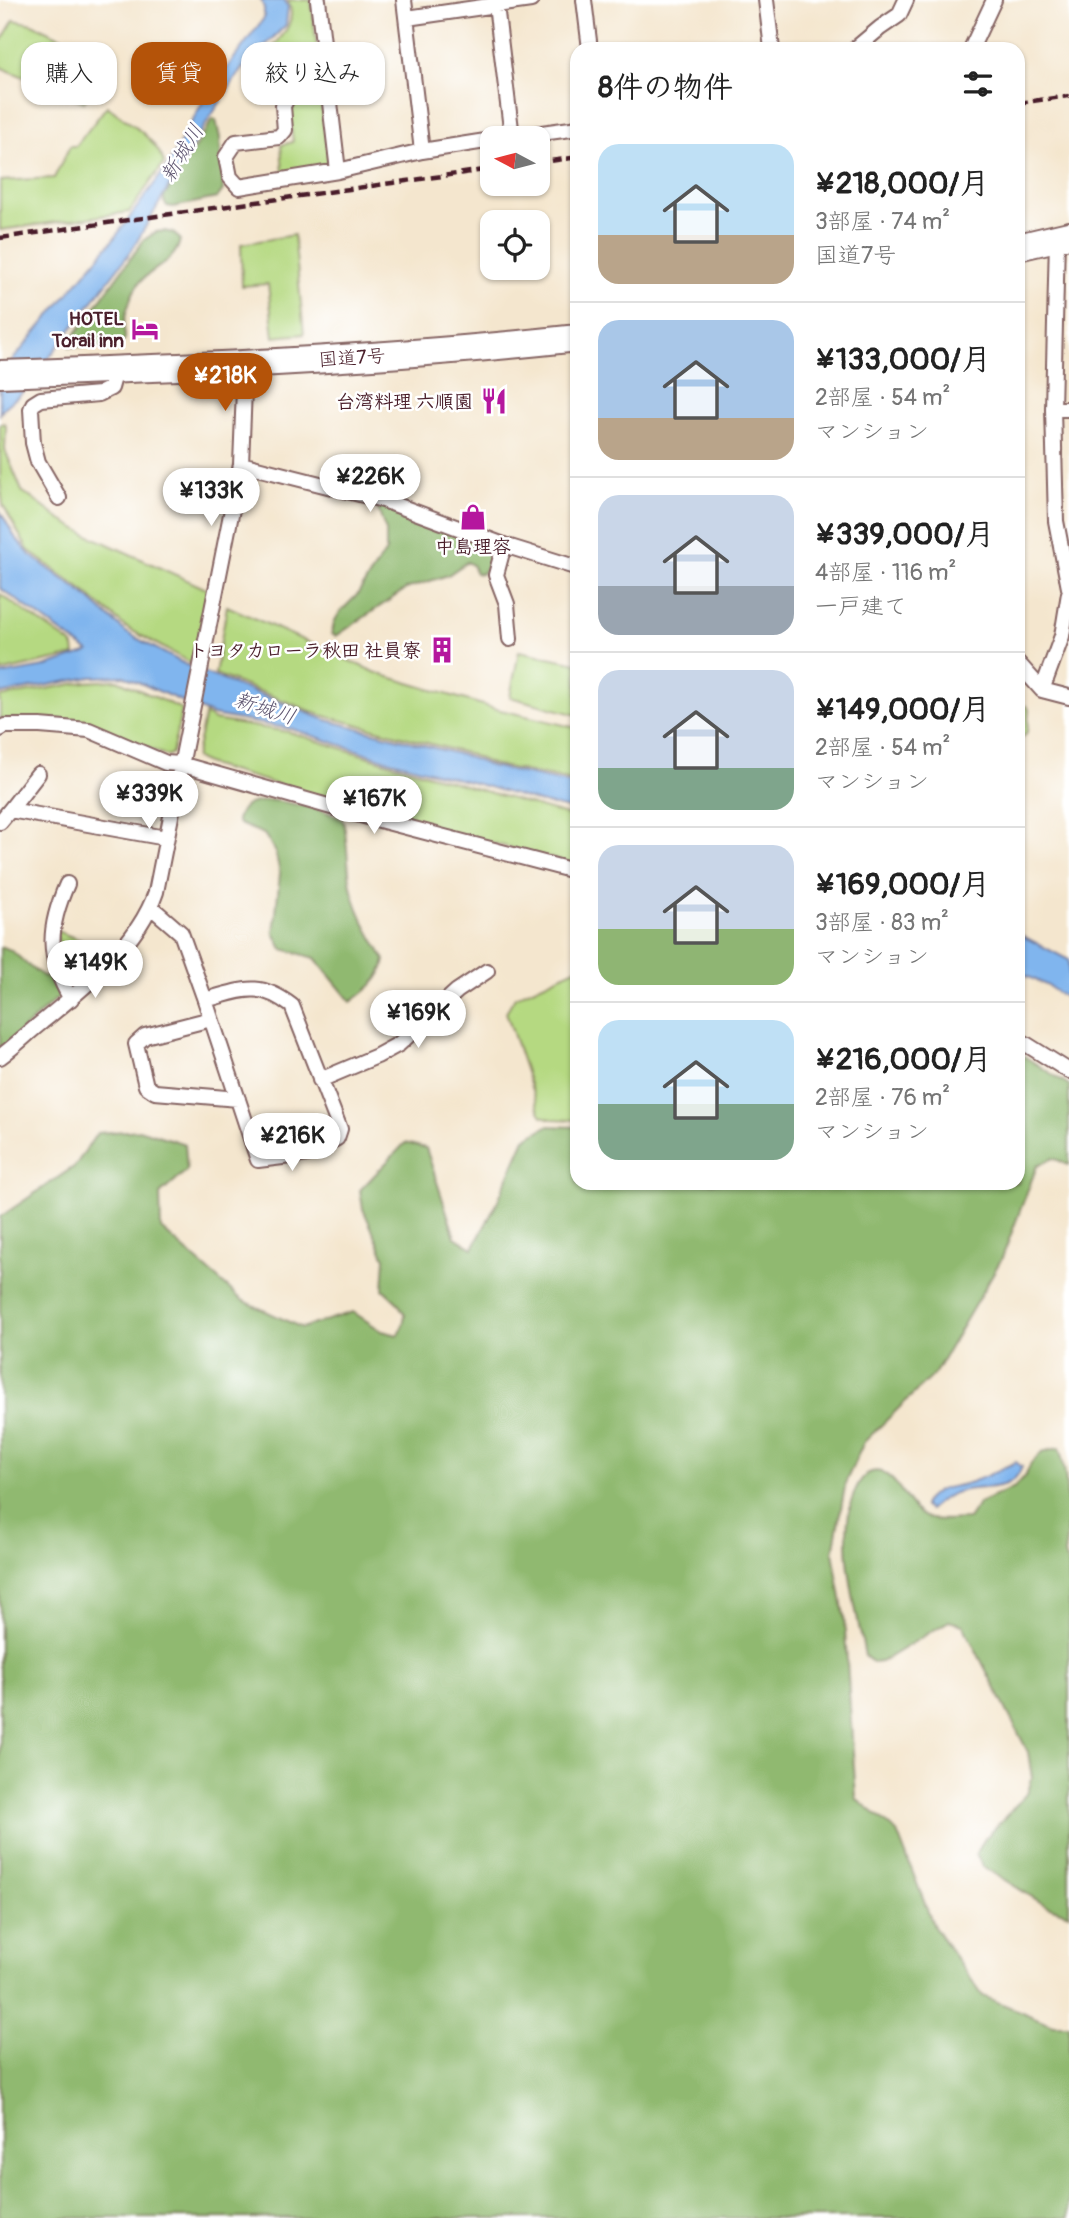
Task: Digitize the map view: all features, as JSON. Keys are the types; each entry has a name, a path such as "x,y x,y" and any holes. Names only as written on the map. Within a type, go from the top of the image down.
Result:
{"highway":[{"path":"1025,245 1063,237"},
{"name":"国道7号","path":"0,374 244,364 570,339"}],"street":[{"path":"318,0 322,42"},
{"path":"404,0 422,151"},
{"path":"407,18 531,0"},
{"path":"584,0 589,42"},
{"path":"766,0 771,42"},
{"path":"863,42 899,15 906,0"},
{"path":"974,42 994,0"},
{"path":"496,5 507,126"},
{"path":"284,105 285,130 279,136 236,142 226,157 230,177 239,187 480,142"},
{"path":"329,105 338,170"},
{"path":"550,132 570,129"},
{"path":"1042,690 1062,636 1069,594 1054,409 1063,237"},
{"path":"0,1057 71,999 114,956 151,906 241,464 244,364"},
{"path":"59,498 38,462 33,443 33,404 41,399 99,394 111,388 116,370"},
{"path":"1054,409 1069,409"},
{"path":"241,464 383,499 504,545 570,566"},
{"path":"504,545 496,575 507,604 510,639"},
{"path":"1025,671 1042,690 1069,697"},
{"path":"0,729 5,726 40,726 89,730 166,763 180,764 570,870"},
{"path":"5,816 38,774"},
{"path":"5,816 166,838"},
{"path":"67,884 55,911 53,932 59,978 71,999"},
{"path":"151,906 181,933 258,1160 307,1154 337,1138 340,1129 292,1006 275,993 258,989 242,990 205,1000"},
{"path":"320,1080 399,1044 457,991 487,971"},
{"path":"211,1019 145,1036 136,1044 146,1086 155,1092 238,1099"},
{"path":"1025,1043 1069,1071"}],"green space":[{"path":"288,0 311,0 316,42 277,42 290,20"},
{"path":"14,20 32,24 72,42 21,42 21,76 0,67 0,43"},
{"path":"292,105 322,106 328,160 324,167 283,173 281,145 293,142 289,109"},
{"path":"107,106 148,138 164,163 129,212 0,230 0,181 54,178 70,146 76,146"},
{"path":"213,119 216,120 220,138 223,190 217,198 167,206 164,197"},
{"path":"156,232 173,233 180,239 178,247 169,259 136,287 126,313 125,338 122,344 118,347 70,347 68,344 144,240"},
{"path":"294,235 304,334 274,337 268,284 242,286 241,244"},
{"path":"4,423 5,450 22,491 61,520 86,534 209,590 193,664 127,628 86,593 28,550 3,505 0,483 0,424"},
{"path":"389,505 489,545 488,564 482,574 476,573 467,562 448,575 406,589 336,636 332,634 334,622 357,595 386,551 386,531 378,510"},
{"path":"0,594 69,642 74,647 75,655 0,672"},
{"path":"227,606 379,674 496,709 570,726 570,781 491,764 469,754 321,715 215,674"},
{"path":"519,651 570,662 570,713 510,697"},
{"path":"117,680 182,709 172,753 167,756 93,725 58,719 0,719 0,697 85,682"},
{"path":"1025,706 1029,710 1025,734"},
{"path":"205,714 214,720 289,732 570,816 570,863 403,820 213,766 195,758"},
{"path":"270,800 320,810 343,821 355,901 385,960 377,979 351,1002 315,958 282,949 274,933 280,873 275,851 264,834 239,824 237,820 245,806"},
{"path":"57,931 90,944 59,968"},
{"path":"0,948 11,950 55,984 61,995 0,1050"},
{"path":"570,971 570,1120 551,1119 542,1116 539,1111 506,1012 515,997"},
{"path":"1025,1057 1069,1085 1069,1165 1053,1158 1037,1166 1002,1258 935,1373 864,1442 846,1481 833,1552 844,1616 856,1798 897,1832 934,1927 983,1996 1053,2025 1069,2025 1069,2218 0,2218 0,1217 75,1166 97,1133 142,1130 185,1144 187,1170 160,1194 161,1229 242,1300 302,1328 353,1312 382,1331 398,1335 405,1315 398,1303 383,1289 385,1258 363,1209 360,1190 405,1143 426,1148 455,1237 473,1248 495,1207 525,1139 547,1126 570,1127 570,1190 1025,1190"},
{"path":"1059,1448 1065,1472 1067,1502 1064,1555 1069,1566 1069,1914 1047,1906 982,1866 976,1854 981,1843 1028,1792 1032,1778 1028,1752 963,1625 949,1621 881,1662 873,1663 865,1656 852,1592 847,1545 851,1501 859,1483 871,1472 881,1472 895,1482 922,1516 934,1520 968,1519 979,1503 1015,1487 1042,1452"}],"water":[{"path":"261,0 285,0 288,7 286,25 269,42 246,42 264,18"},
{"path":"241,49 241,70 227,92 227,68"},
{"name":"新城川","path":"201,105 218,105 132,250 22,393 0,414 0,375 113,240 168,165"},
{"name":"新城川","path":"0,511 15,537 30,555 85,595 127,633 192,668 326,720 466,756 490,766 570,783 570,809 387,760 292,729 213,715 124,676 91,677 0,694 0,675 44,667 89,652 0,588"},
{"path":"1025,937 1069,960 1069,1000 1025,975"},
{"path":"1016,1462 1022,1467 1011,1482 957,1492 929,1510 924,1507 930,1496 942,1489 966,1484"}],"railway":[{"path":"1025,102 1069,96"},
{"path":"550,161 570,158"},
{"path":"0,238 480,171"}],"place":[{"name":"HOTEL Torail inn","path":"145,329"},
{"name":"台湾料理 六順園","path":"494,401"},
{"name":"中島理容","path":"473,517"},
{"name":"トヨタカローラ秋田 社員寮","path":"442,650"}]}
